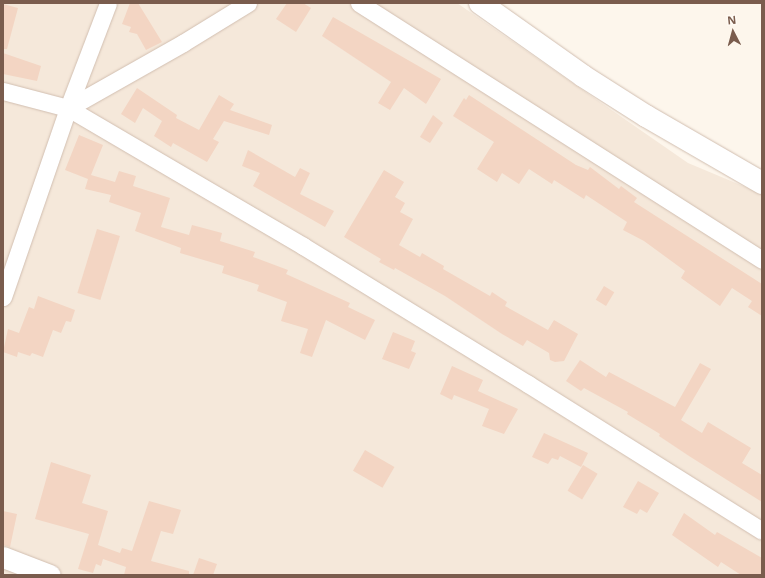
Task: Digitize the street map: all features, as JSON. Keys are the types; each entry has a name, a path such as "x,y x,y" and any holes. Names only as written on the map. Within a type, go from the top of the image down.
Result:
{"main road":[{"path":"480,3 614,96 710,155 762,183"}],"street":[{"path":"3,296 68,108 108,3"},
{"path":"68,108 183,43 248,3"},
{"path":"359,3 762,260"},
{"path":"3,91 68,108 329,262 762,532"},
{"path":"3,557 50,575"}],"shaded area":[{"path":"3,3 457,3 688,163 762,194 762,575 3,575"}],"building":[{"path":"130,3 138,3 162,42 146,50 137,34 129,32 131,27 122,24"},
{"path":"287,3 303,3 311,8 296,32 276,19"},
{"path":"3,4 18,8 7,49 3,49"},
{"path":"333,17 441,79 426,104 404,88 390,110 378,103 391,82 322,36"},
{"path":"3,53 41,66 37,81 3,74"},
{"path":"137,88 177,115 176,118 199,130 219,95 234,104 230,110 272,125 269,135 224,121 213,139 219,142 207,162 173,143 171,147 154,136 162,121 143,108 135,123 121,114"},
{"path":"469,95 576,165 588,170 590,167 619,189 621,186 637,198 634,202 762,284 762,316 748,307 752,301 732,288 720,306 681,278 685,271 644,241 623,230 627,222 586,195 584,199 554,180 552,184 529,169 519,184 502,173 497,182 477,169 494,142 453,116 464,98 466,100"},
{"path":"433,115 443,123 430,143 420,137"},
{"path":"79,135 103,145 91,175 115,182 119,171 136,176 133,186 170,198 161,227 189,235 192,225 222,233 220,241 255,252 253,257 288,270 286,274 350,303 348,307 375,320 365,340 326,320 312,357 300,353 308,329 281,321 287,302 257,291 259,285 222,273 224,266 180,253 181,248 135,231 141,213 109,202 111,195 85,189 88,179 65,170"},
{"path":"248,150 295,177 300,168 310,173 300,194 334,211 325,227 253,186 260,173 242,166"},
{"path":"384,170 404,182 395,197 405,203 400,212 413,219 399,245 420,257 422,253 444,266 443,269 490,296 492,292 507,302 505,306 548,330 554,320 578,334 564,361 555,362 550,360 549,353 527,340 523,346 502,334 445,296 395,268 394,270 379,262 381,259 344,237"},
{"path":"97,229 120,236 100,300 77,293"},
{"path":"604,286 614,292 606,306 596,300"},
{"path":"38,296 75,310 71,322 66,321 61,333 53,330 43,357 32,353 30,356 18,352 17,357 3,352 8,329 19,333 29,307 34,309"},
{"path":"393,332 415,341 411,351 416,353 409,369 382,359"},
{"path":"580,360 606,377 609,372 675,407 700,363 711,369 681,420 702,433 708,422 751,448 742,463 762,475 762,502 659,436 660,434 627,414 628,412 584,388 581,391 566,381"},
{"path":"452,366 483,380 478,391 518,409 504,434 482,426 489,409 454,395 452,400 440,394"},
{"path":"544,433 588,453 581,467 560,456 558,460 552,458 548,464 532,457"},
{"path":"365,450 394,467 382,488 353,471"},
{"path":"51,462 91,475 82,503 108,511 98,545 120,553 122,548 132,551 149,501 181,510 173,534 161,531 151,561 189,571 189,575 124,575 126,567 103,559 101,566 96,564 93,573 78,569 89,534 35,519"},
{"path":"583,465 598,474 582,499 568,491"},
{"path":"638,481 659,493 647,513 640,509 637,514 623,507"},
{"path":"3,511 17,514 10,547 3,545"},
{"path":"684,513 715,535 717,532 762,558 762,575 741,575 721,562 718,567 672,535"},
{"path":"199,558 217,564 213,575 193,575"}]}
